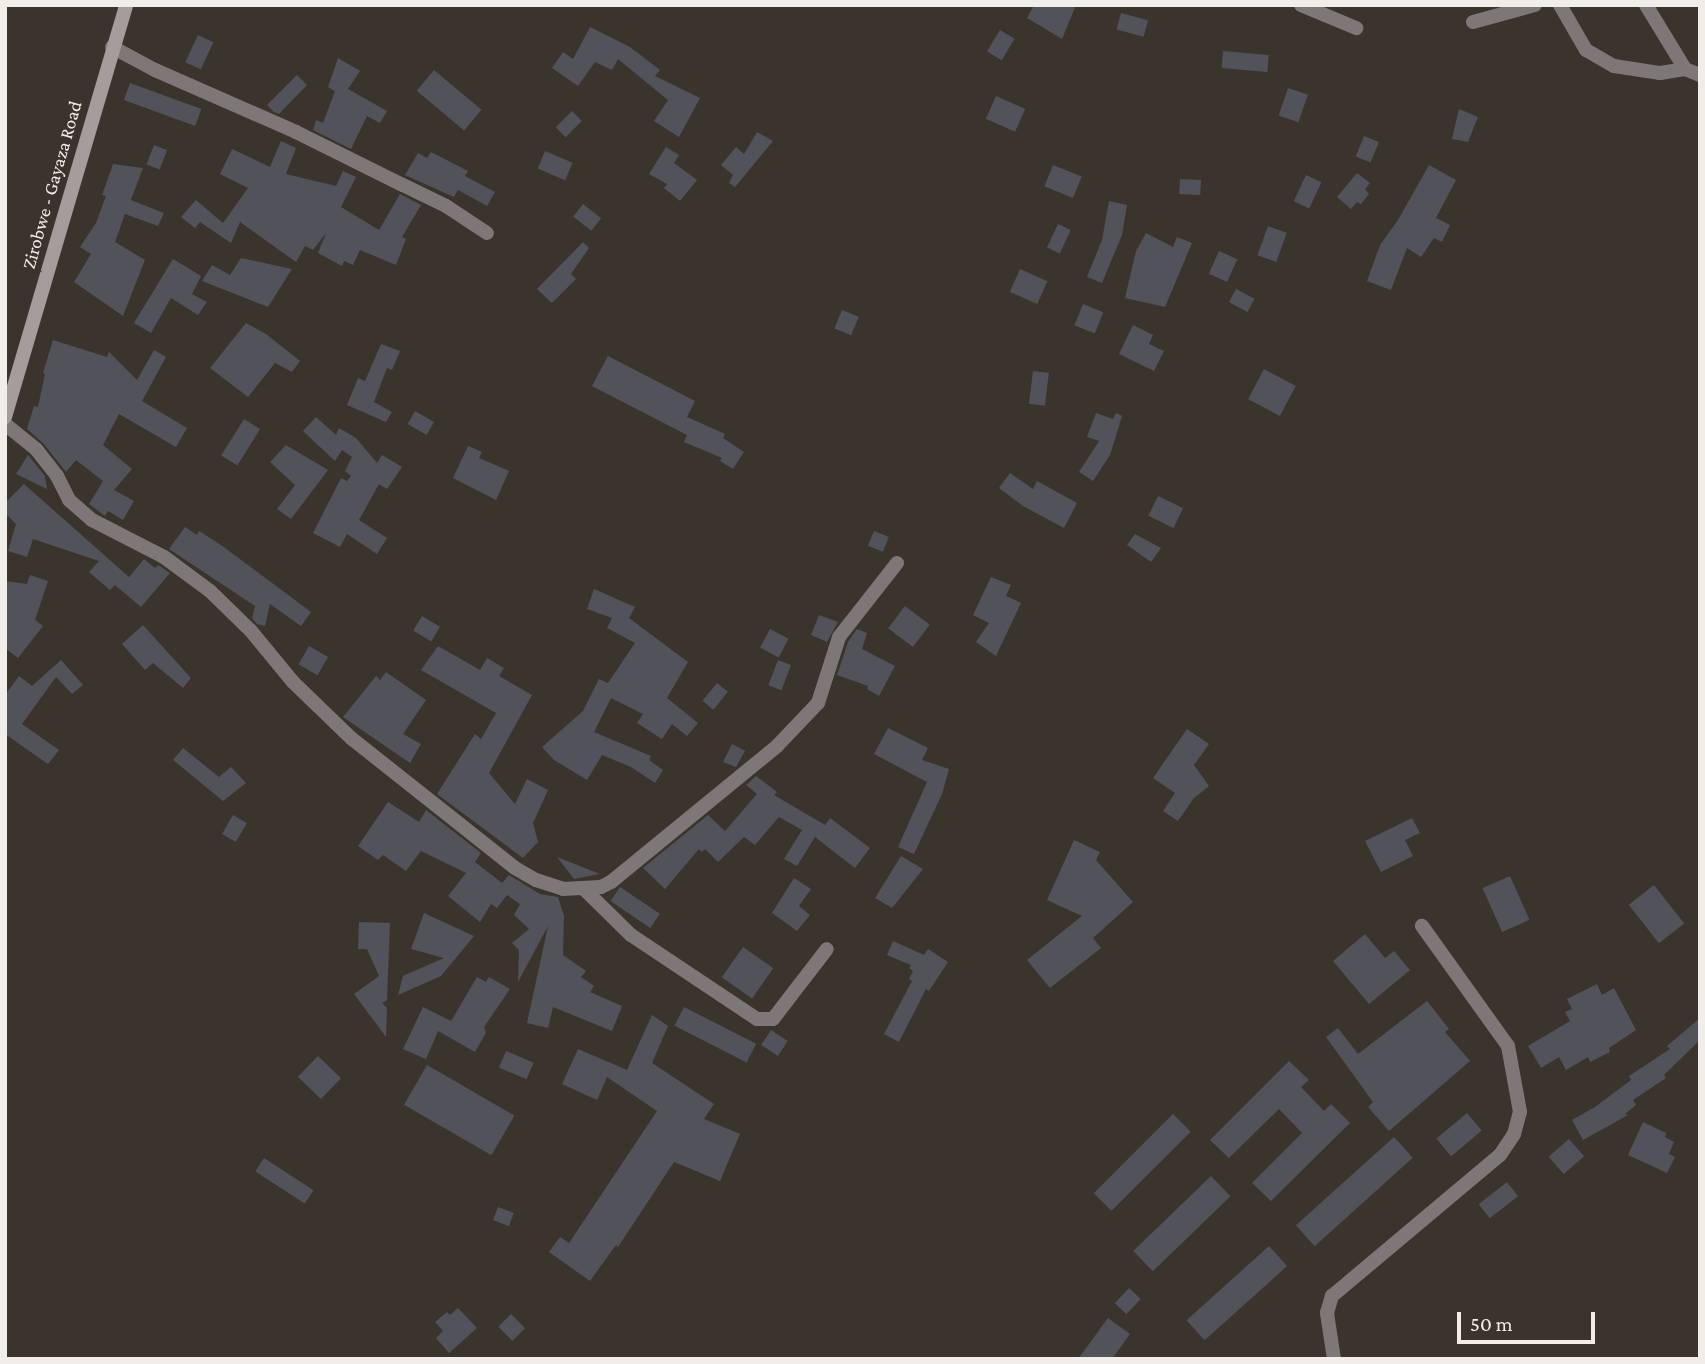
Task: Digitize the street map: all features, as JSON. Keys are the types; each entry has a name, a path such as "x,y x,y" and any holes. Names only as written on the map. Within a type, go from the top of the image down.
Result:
{"street":[{"name":"Zirobwe - Gayaza Road","path":"5,417 126,5"},
{"path":"1301,5 1356,28"},
{"path":"1473,22 1535,5"},
{"path":"1560,5 1586,50 1614,66 1660,73 1685,69 1700,75"},
{"path":"1646,5 1685,69"},
{"path":"112,47 155,71 296,132 414,190 487,233"},
{"path":"5,424 36,449 57,476 69,500 92,520 164,557 210,591 251,631 293,682 351,738 515,868 550,886 584,889 611,882 777,746 818,703 839,637 897,563"},
{"path":"584,889 631,935 757,1019 773,1019 827,948"},
{"path":"1334,1359 1326,1313 1332,1296 1500,1155 1514,1134 1520,1112 1508,1046 1422,926"}],"building":[{"path":"1034,5 1076,5 1062,39 1027,18"},
{"path":"1121,13 1148,20 1144,37 1117,29"},
{"path":"590,27 630,47 660,70 655,76 700,98 679,137 654,121 668,100 618,59 612,70 595,62 578,86 552,68 563,52 573,59"},
{"path":"1000,30 1015,39 1002,60 987,51"},
{"path":"198,35 213,42 201,69 185,62"},
{"path":"1223,51 1269,55 1267,72 1222,68"},
{"path":"338,58 360,71 348,89 387,111 380,123 367,116 351,149 313,130 316,120 323,123 335,91 328,87"},
{"path":"434,70 481,110 464,131 417,91"},
{"path":"297,75 307,85 279,114 274,112 267,105"},
{"path":"130,83 201,109 195,126 124,100"},
{"path":"1288,88 1308,95 1298,122 1279,115"},
{"path":"996,96 1025,109 1015,132 986,119"},
{"path":"1459,109 1478,117 1468,142 1452,139"},
{"path":"572,111 582,121 566,137 556,127"},
{"path":"757,132 773,141 735,187 729,183 733,175 721,165 736,147 744,154"},
{"path":"1364,136 1379,142 1371,162 1356,156"},
{"path":"281,141 296,148 286,174 336,186 343,171 356,177 341,207 379,230 400,194 421,205 402,237 406,239 396,265 360,250 353,265 344,261 342,266 318,253 326,233 313,250 305,246 296,262 240,222 231,243 200,222 195,228 181,217 196,200 223,223 248,188 220,174 232,149 270,167"},
{"path":"154,145 167,150 160,170 146,165"},
{"path":"666,147 679,155 674,163 697,180 680,201 664,188 667,184 649,174"},
{"path":"545,151 573,163 565,180 538,168"},
{"path":"431,152 468,171 465,176 495,192 487,206 458,190 454,197 405,175 418,153 427,158"},
{"path":"113,164 143,168 131,200 164,213 158,226 125,214 115,242 145,260 123,316 74,282 91,254 80,247 96,223 106,196 102,195"},
{"path":"1053,165 1082,177 1073,198 1044,186"},
{"path":"1429,165 1456,180 1436,218 1450,225 1442,242 1434,238 1421,257 1407,248 1391,290 1367,281 1380,245 1398,220"},
{"path":"1357,173 1370,183 1365,189 1369,194 1361,204 1357,202 1351,209 1337,197"},
{"path":"1306,175 1321,182 1309,208 1294,201"},
{"path":"1180,179 1201,180 1200,195 1179,194"},
{"path":"1109,201 1127,205 1122,235 1102,283 1087,277 1102,240"},
{"path":"583,204 601,218 591,231 573,217"},
{"path":"1058,224 1071,230 1060,253 1047,248"},
{"path":"1268,226 1287,233 1276,262 1257,255"},
{"path":"1146,233 1173,247 1177,237 1192,243 1165,307 1125,298 1136,251"},
{"path":"583,242 589,248 571,274 576,279 552,303 537,289"},
{"path":"1219,251 1237,259 1227,282 1209,274"},
{"path":"241,258 292,269 268,307 202,281 212,265 230,275"},
{"path":"173,259 201,276 192,294 207,302 198,315 171,298 151,333 134,323"},
{"path":"1020,269 1047,281 1037,304 1010,292"},
{"path":"1236,289 1255,299 1247,312 1229,302"},
{"path":"1083,304 1103,312 1095,334 1074,325"},
{"path":"842,310 859,317 851,335 835,329"},
{"path":"246,323 266,334 300,361 292,372 275,363 248,397 210,368"},
{"path":"1133,325 1153,335 1149,344 1164,351 1154,371 1119,354"},
{"path":"53,340 107,357 109,352 137,380 154,350 166,357 142,401 187,428 176,447 119,414 103,445 132,469 114,490 134,501 123,520 108,511 105,516 89,504 103,481 76,460 66,472 43,443 27,429 34,406 38,407 45,374 43,373"},
{"path":"381,344 400,351 392,370 387,368 374,402 392,412 386,422 347,405 358,378 365,381"},
{"path":"608,356 695,401 687,417 725,434 723,438 744,452 733,469 720,461 722,458 684,442 687,435 592,386"},
{"path":"1264,369 1296,386 1280,416 1248,399"},
{"path":"1033,371 1049,373 1045,406 1029,404"},
{"path":"415,411 434,422 427,435 408,424"},
{"path":"1096,413 1113,419 1116,413 1122,416 1110,455 1093,481 1079,472 1099,441 1087,437"},
{"path":"316,417 336,435 339,428 356,438 377,463 382,455 402,467 387,489 379,484 359,520 387,538 377,554 347,534 340,547 313,533 341,478 347,481 351,476 345,471 352,457 342,450 335,461 303,431"},
{"path":"244,419 260,429 237,466 221,455"},
{"path":"286,445 328,470 291,519 277,509 295,485 270,462"},
{"path":"468,446 482,452 479,458 509,471 496,500 453,478"},
{"path":"28,455 45,476 47,489 16,474"},
{"path":"1010,473 1033,489 1037,481 1077,503 1064,528 1023,506 999,488"},
{"path":"24,484 129,577 144,559 155,568 158,565 170,573 141,607 115,585 110,590 89,572 99,561 33,539 27,557 8,551 16,524 5,513 5,503"},
{"path":"1158,496 1183,508 1174,528 1148,516"},
{"path":"185,527 197,535 199,531 221,545 311,612 301,626 270,604 265,626 257,624 252,618 255,606 169,549"},
{"path":"874,531 889,537 883,552 868,546"},
{"path":"1135,534 1161,548 1151,562 1127,545"},
{"path":"30,575 48,581 35,620 43,626 18,658 5,648 5,581 27,584"},
{"path":"991,577 1011,585 1006,596 1021,603 996,656 976,642 989,623 973,615"},
{"path":"594,589 635,607 629,618 688,662 667,698 698,723 687,736 672,724 662,739 637,723 643,714 611,698 594,732 651,756 649,760 663,770 655,783 631,767 602,755 587,780 554,760 542,747 583,711 599,679 608,683 635,643 607,628 612,618 587,609"},
{"path":"905,606 930,625 913,647 888,628"},
{"path":"819,615 838,622 827,642 811,635"},
{"path":"422,616 440,627 431,641 413,631"},
{"path":"143,625 191,678 183,688 153,663 145,670 122,644"},
{"path":"770,629 789,639 779,657 760,648"},
{"path":"857,629 867,633 862,649 895,666 879,696 867,689 868,686 837,675 848,642"},
{"path":"309,646 328,657 318,675 298,664"},
{"path":"438,646 480,670 487,658 504,668 499,676 532,695 489,773 515,804 527,779 548,790 533,823 538,842 523,858 437,794 475,734 481,739 496,713 421,670"},
{"path":"61,660 83,685 72,694 56,677 22,724 59,750 48,764 5,734 5,695 19,676 32,686"},
{"path":"778,660 791,665 781,690 768,685"},
{"path":"386,672 426,700 403,734 421,744 410,763 343,717 376,676 380,680"},
{"path":"717,683 728,692 713,710 703,701"},
{"path":"888,728 928,748 922,760 949,769 942,794 914,854 898,847 927,782 874,754"},
{"path":"1187,729 1209,744 1194,765 1209,786 1194,798 1178,821 1163,811 1175,793 1153,778"},
{"path":"732,744 745,751 736,767 723,762"},
{"path":"183,748 219,777 231,767 246,783 223,801 173,760"},
{"path":"756,776 777,792 774,795 825,825 830,818 870,848 855,868 815,837 797,866 784,859 802,830 779,817 755,845 744,837 718,862 705,849 702,852 699,849 665,889 643,868 708,815 725,831 757,794 746,785"},
{"path":"388,802 419,822 426,810 481,853 475,862 502,883 509,875 540,894 558,897 564,916 563,955 586,971 581,977 594,986 590,992 622,1006 612,1031 553,1007 548,1028 527,1023 548,926 518,982 519,950 512,943 529,929 514,915 520,904 507,895 497,908 491,904 480,922 448,896 466,873 421,851 406,871 383,855 378,860 358,846"},
{"path":"233,815 247,823 236,842 222,834"},
{"path":"1412,818 1420,833 1405,840 1413,856 1381,872 1365,841"},
{"path":"1074,840 1100,852 1096,860 1133,902 1093,938 1101,948 1050,988 1027,960 1082,916 1047,900"},
{"path":"901,856 923,869 892,908 875,898"},
{"path":"557,857 600,874 574,879"},
{"path":"1510,876 1530,920 1502,932 1483,888"},
{"path":"794,878 811,889 799,906 810,915 797,931 772,913"},
{"path":"1654,885 1684,924 1659,943 1629,905"},
{"path":"620,887 660,914 650,928 610,901"},
{"path":"424,913 474,936 441,976 398,995 403,976 444,958 411,949"},
{"path":"359,922 390,923 387,1000 382,1003 387,1008 386,1037 354,994 379,976 367,949 358,949"},
{"path":"1365,934 1385,958 1394,951 1410,970 1369,1004 1333,961"},
{"path":"893,941 924,955 928,949 948,962 929,991 926,989 899,1042 884,1034 912,981 909,979 913,971 909,968 911,965 887,955"},
{"path":"743,947 773,968 752,999 722,977"},
{"path":"477,977 486,982 489,977 510,989 484,1027 486,1033 475,1052 438,1031 426,1059 403,1049 423,1007 451,1021"},
{"path":"1597,984 1602,995 1614,988 1636,1030 1609,1048 1610,1052 1590,1062 1588,1057 1566,1070 1559,1057 1541,1068 1528,1046 1570,1021 1565,1012 1572,1009 1567,999"},
{"path":"1427,1001 1449,1029 1445,1032 1470,1061 1389,1131 1368,1107 1373,1102 1326,1037 1338,1028 1358,1054"},
{"path":"684,1007 756,1044 747,1062 674,1026"},
{"path":"652,1015 668,1026 652,1063 714,1104 704,1119 740,1134 720,1181 674,1162 618,1247 616,1245 590,1281 549,1252 560,1237 569,1243 657,1111 607,1077 597,1100 562,1084 578,1049 627,1070"},
{"path":"1700,1018 1700,1040 1664,1075 1666,1078 1633,1100 1636,1105 1625,1114 1628,1115 1583,1140 1572,1120 1595,1107 1631,1080 1629,1076 1670,1049 1667,1046"},
{"path":"771,1030 788,1041 778,1056 761,1045"},
{"path":"506,1051 534,1063 527,1079 499,1068"},
{"path":"318,1056 341,1078 321,1099 298,1077"},
{"path":"1289,1061 1309,1080 1301,1087 1324,1111 1331,1104 1350,1123 1271,1201 1252,1183 1302,1133 1279,1109 1229,1158 1210,1140"},
{"path":"427,1065 514,1116 491,1155 404,1105"},
{"path":"1467,1113 1482,1131 1451,1156 1436,1139"},
{"path":"1173,1114 1191,1132 1111,1211 1094,1193"},
{"path":"1643,1122 1666,1133 1665,1137 1674,1142 1669,1154 1675,1157 1667,1173 1628,1155"},
{"path":"1394,1137 1413,1158 1315,1246 1296,1225"},
{"path":"1569,1139 1584,1156 1564,1174 1549,1157"},
{"path":"264,1158 313,1190 305,1204 255,1171"},
{"path":"1211,1176 1230,1196 1153,1271 1133,1251"},
{"path":"1507,1182 1518,1196 1490,1218 1479,1204"},
{"path":"498,1207 514,1213 509,1226 493,1220"},
{"path":"1269,1246 1287,1266 1205,1340 1187,1320"},
{"path":"1129,1288 1141,1299 1126,1314 1115,1303"},
{"path":"458,1308 477,1328 449,1353 436,1338 443,1331 435,1322 447,1312 450,1315"},
{"path":"511,1314 525,1328 512,1341 498,1327"},
{"path":"1108,1318 1130,1334 1112,1359 1078,1359"}]}
